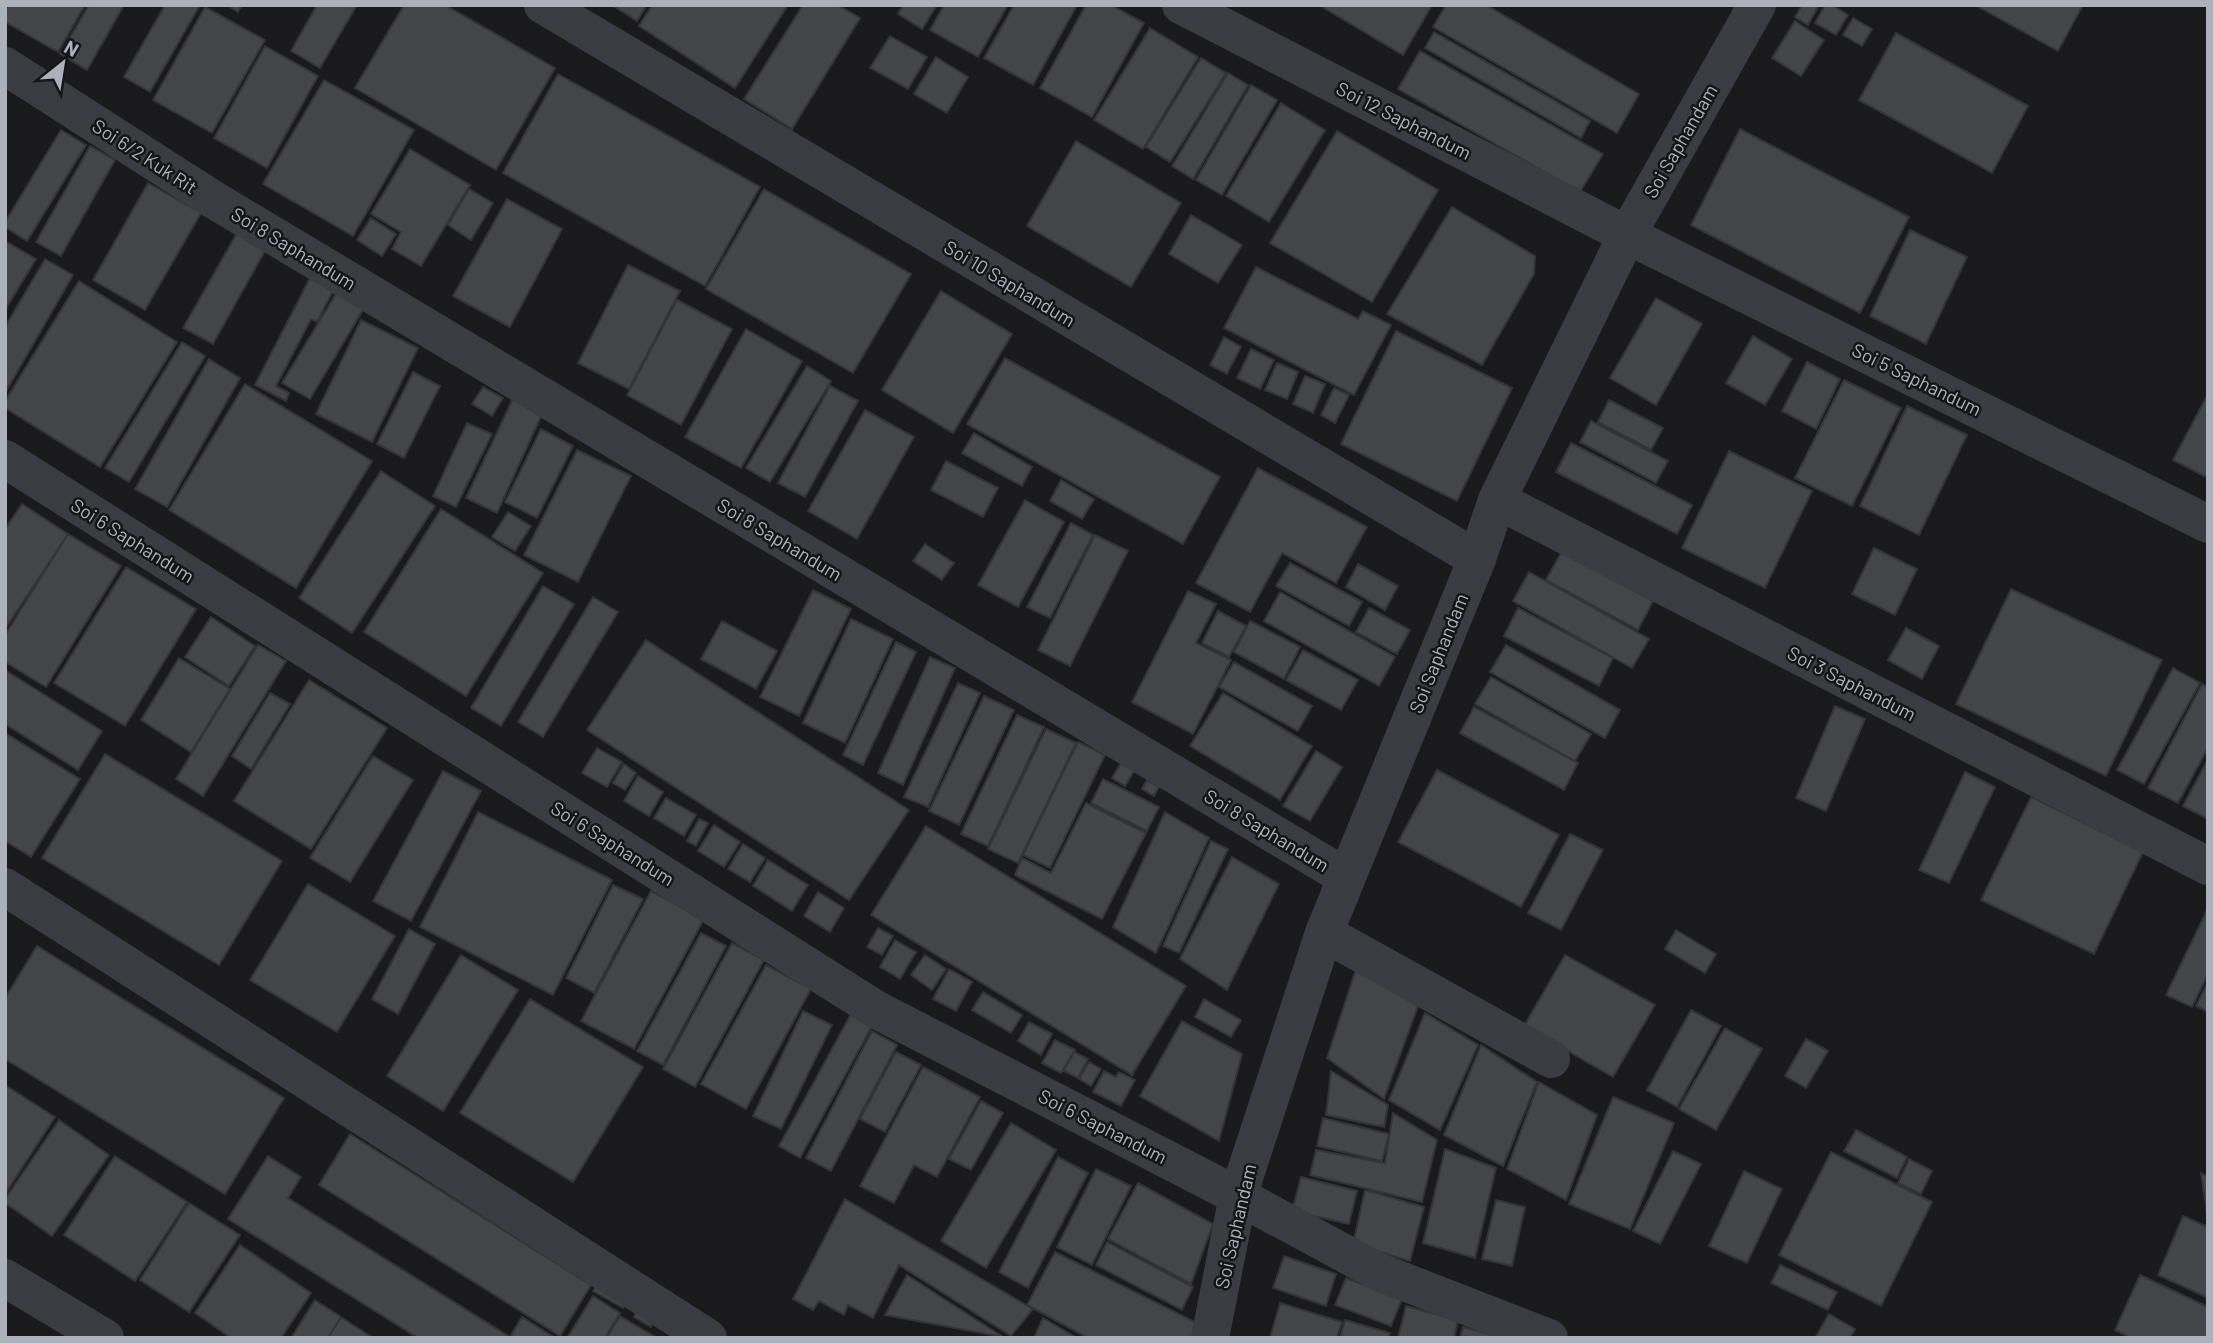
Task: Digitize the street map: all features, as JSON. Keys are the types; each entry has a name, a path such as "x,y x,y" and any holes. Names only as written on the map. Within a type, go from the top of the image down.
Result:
{"street":[{"name":"Soi 10 Saphandum","path":"543,5 1477,559"},
{"name":"Soi 12 Saphandum","path":"1181,5 1627,235"},
{"name":"Soi Saphandam","path":"1210,1338 1238,1196 1324,933 1477,559 1497,500 1627,235 1757,5"},
{"name":"Soi 6/2 Kuk Rit","path":"5,66 214,200"},
{"name":"Soi 8 Saphandum","path":"214,200 1346,877"},
{"name":"Soi 5 Saphandum","path":"1627,235 2208,524"},
{"name":"Soi 6 Saphandum","path":"5,459 877,1010 1238,1196 1379,1272 1549,1338"},
{"name":"Soi 3 Saphandum","path":"1497,500 2208,866"},
{"path":"5,887 708,1338"},
{"path":"1324,933 1551,1059"},
{"path":"5,1278 105,1338"}],"building":[{"path":"8,5 85,5 58,52 5,22"},
{"path":"89,5 124,5 87,70 60,54"},
{"path":"165,5 200,5 150,92 124,77"},
{"path":"227,5 242,5 238,12"},
{"path":"317,5 357,5 320,68 291,51"},
{"path":"404,5 445,5 555,68 496,170 355,88"},
{"path":"612,5 647,5 637,21"},
{"path":"652,5 788,5 735,88 639,26"},
{"path":"803,5 838,5 860,18 792,129 744,99"},
{"path":"903,5 937,5 922,29 898,14"},
{"path":"944,5 1008,5 978,57 930,30"},
{"path":"1014,5 1077,5 1033,85 984,58"},
{"path":"1086,5 1111,5 1144,23 1092,117 1040,88"},
{"path":"1319,5 1432,5 1403,55"},
{"path":"1446,5 1486,5 1639,94 1617,133 1433,27"},
{"path":"1802,5 1819,5 1808,25 1795,17"},
{"path":"1825,5 1832,5 1848,15 1836,35 1815,23"},
{"path":"1975,5 2083,5 2058,51"},
{"path":"205,7 265,40 212,133 153,100"},
{"path":"1853,18 1872,29 1862,46 1843,35"},
{"path":"1795,21 1824,40 1801,76 1772,58"},
{"path":"1150,28 1198,57 1143,149 1094,120"},
{"path":"1434,32 1590,121 1581,138 1425,48"},
{"path":"1896,33 2028,106 1992,173 1859,100"},
{"path":"890,36 927,57 908,89 870,68"},
{"path":"265,46 318,76 267,168 214,138"},
{"path":"1420,51 1603,154 1580,192 1398,89"},
{"path":"936,57 968,77 947,113 914,94"},
{"path":"1201,58 1226,73 1170,162 1146,147"},
{"path":"1228,73 1248,85 1193,179 1172,166"},
{"path":"558,74 760,187 705,286 503,173"},
{"path":"324,80 414,130 353,236 263,184"},
{"path":"1251,85 1277,100 1222,195 1196,180"},
{"path":"1281,103 1325,130 1269,222 1226,196"},
{"path":"1740,129 1909,217 1860,313 1691,225"},
{"path":"61,130 86,145 27,241 5,227 5,222"},
{"path":"1337,131 1438,190 1372,302 1270,243"},
{"path":"1076,141 1181,203 1131,287 1027,226"},
{"path":"90,146 115,160 61,256 36,242"},
{"path":"410,149 470,185 421,266 392,249 401,232 371,214"},
{"path":"148,183 201,213 145,310 93,280"},
{"path":"469,189 493,203 471,240 448,225"},
{"path":"764,189 911,274 853,373 706,289"},
{"path":"507,199 562,229 510,327 453,296"},
{"path":"1452,207 1535,256 1534,274 1482,365 1387,314"},
{"path":"1191,215 1242,245 1218,283 1169,254"},
{"path":"371,218 396,234 382,256 357,240"},
{"path":"1910,230 1967,257 1926,344 1870,316"},
{"path":"237,233 266,249 213,344 183,328"},
{"path":"5,241 36,259 5,310"},
{"path":"45,259 73,275 5,393 5,327"},
{"path":"628,265 680,291 629,389 578,363"},
{"path":"1256,267 1358,319 1363,311 1391,325 1354,395 1224,328"},
{"path":"312,274 335,287 317,322 311,319 276,386 289,393 286,401 255,385"},
{"path":"79,281 177,342 100,467 5,408 5,401"},
{"path":"941,291 1012,334 953,433 882,390"},
{"path":"337,292 364,308 310,399 282,383"},
{"path":"1656,298 1702,324 1656,405 1610,378"},
{"path":"677,300 732,329 681,425 627,395"},
{"path":"361,320 418,348 372,442 316,414"},
{"path":"746,329 802,361 741,468 685,437"},
{"path":"1396,331 1512,388 1457,501 1341,444"},
{"path":"1753,336 1792,359 1765,405 1726,383"},
{"path":"1224,337 1241,347 1227,374 1210,365"},
{"path":"182,342 205,356 129,482 105,468"},
{"path":"1251,349 1274,360 1260,389 1237,378"},
{"path":"1005,358 1220,477 1183,544 967,424"},
{"path":"209,359 240,378 167,507 135,489"},
{"path":"1807,362 1840,379 1816,429 1782,411"},
{"path":"1277,363 1298,372 1287,399 1265,390"},
{"path":"807,366 831,381 770,482 746,468"},
{"path":"413,372 440,386 404,458 377,444"},
{"path":"1305,376 1325,384 1313,413 1293,404"},
{"path":"1844,380 1901,408 1852,506 1795,478"},
{"path":"245,384 372,461 296,588 169,510"},
{"path":"830,386 858,401 805,497 778,483"},
{"path":"483,387 503,398 492,416 472,404"},
{"path":"1334,388 1349,395 1335,423 1321,415"},
{"path":"515,394 545,408 497,513 466,498"},
{"path":"2208,394 2208,478 2173,460"},
{"path":"1609,400 1663,428 1651,450 1598,422"},
{"path":"1907,406 1967,435 1919,535 1860,506"},
{"path":"865,410 914,437 857,539 808,511"},
{"path":"1591,421 1668,461 1656,483 1580,442"},
{"path":"467,423 492,434 456,507 433,496"},
{"path":"541,429 573,446 537,518 505,502"},
{"path":"974,433 1032,467 1022,486 962,453"},
{"path":"1571,443 1692,505 1677,534 1556,472"},
{"path":"577,450 631,476 578,582 524,555"},
{"path":"1729,451 1812,491 1765,588 1682,548"},
{"path":"946,461 998,488 983,517 931,490"},
{"path":"1258,468 1367,527 1336,583 1282,553 1250,612 1196,583"},
{"path":"381,471 435,506 352,633 299,598"},
{"path":"1061,480 1094,499 1082,519 1050,501"},
{"path":"1025,500 1064,522 1018,607 978,585"},
{"path":"22,504 68,534 5,629 5,529"},
{"path":"441,509 543,573 466,696 364,632"},
{"path":"508,512 531,526 515,551 492,537"},
{"path":"1071,523 1093,535 1050,618 1027,607"},
{"path":"68,534 121,566 46,687 5,662 5,635"},
{"path":"1095,535 1128,551 1070,666 1038,650"},
{"path":"925,544 954,563 942,580 913,561"},
{"path":"1874,548 1917,569 1895,615 1852,594"},
{"path":"1562,551 1653,601 1638,630 1546,580"},
{"path":"1290,563 1362,602 1349,626 1276,586"},
{"path":"1358,564 1398,586 1385,610 1346,587"},
{"path":"126,567 196,609 125,726 54,683"},
{"path":"1529,572 1649,639 1632,668 1513,601"},
{"path":"543,586 574,604 501,726 471,708"},
{"path":"2011,589 2162,660 2106,776 1956,704"},
{"path":"813,590 851,609 799,716 760,697"},
{"path":"1188,591 1216,604 1196,643 1231,660 1193,734 1132,702"},
{"path":"1280,592 1395,657 1379,686 1264,621"},
{"path":"593,597 618,612 543,737 518,722"},
{"path":"1369,608 1410,630 1397,654 1356,632"},
{"path":"1518,608 1613,658 1599,686 1504,636"},
{"path":"1218,611 1246,626 1229,657 1202,643"},
{"path":"211,617 255,646 229,686 185,657"},
{"path":"851,619 893,639 845,743 803,723"},
{"path":"722,621 777,651 756,689 701,659"},
{"path":"1250,621 1300,647 1284,679 1234,652"},
{"path":"1906,628 1939,646 1922,679 1888,660"},
{"path":"646,640 909,810 849,900 587,730"},
{"path":"896,642 916,652 863,765 843,755"},
{"path":"258,645 286,661 203,796 176,779"},
{"path":"1506,645 1620,710 1605,738 1490,672"},
{"path":"1303,650 1358,680 1341,710 1286,680"},
{"path":"930,657 955,668 903,785 878,773"},
{"path":"179,658 230,689 191,752 141,720"},
{"path":"1234,662 1312,706 1298,731 1219,687"},
{"path":"2173,668 2200,683 2144,784 2117,770"},
{"path":"5,670 102,731 78,770 5,724"},
{"path":"1491,677 1591,734 1575,761 1475,704"},
{"path":"309,680 387,728 311,849 234,801"},
{"path":"958,683 980,693 928,807 904,797"},
{"path":"2202,684 2208,687 2208,748 2178,803 2148,788"},
{"path":"270,693 290,704 251,769 232,756"},
{"path":"1223,693 1312,746 1280,800 1190,746"},
{"path":"984,696 1014,710 959,825 929,811"},
{"path":"1835,706 1865,719 1826,811 1796,798"},
{"path":"1474,707 1578,763 1564,790 1460,733"},
{"path":"1017,715 1044,727 988,846 961,834"},
{"path":"1046,729 1076,743 1018,863 988,849"},
{"path":"5,733 80,779 31,857 5,841"},
{"path":"1078,742 1105,755 1050,868 1023,855"},
{"path":"597,748 622,762 607,787 582,773"},
{"path":"1316,751 1342,767 1310,821 1283,806"},
{"path":"105,754 282,861 219,965 42,858"},
{"path":"373,756 413,780 350,882 310,858"},
{"path":"2208,759 2208,819 2183,806"},
{"path":"1121,763 1134,771 1125,786 1112,778"},
{"path":"624,764 636,773 625,790 613,783"},
{"path":"1437,770 1559,835 1521,907 1398,842"},
{"path":"443,771 481,791 411,921 373,901"},
{"path":"1965,772 1995,787 1949,883 1919,870"},
{"path":"638,776 663,792 649,816 624,801"},
{"path":"1103,779 1159,807 1147,831 1091,803"},
{"path":"1147,780 1159,787 1154,796 1142,789"},
{"path":"2031,797 2143,852 2094,954 1981,900"},
{"path":"666,798 696,815 684,836 654,818"},
{"path":"1086,803 1146,833 1102,919 1015,875 1022,858 1051,873"},
{"path":"478,812 612,880 553,995 420,927"},
{"path":"1165,812 1209,838 1156,953 1113,927"},
{"path":"699,819 708,823 696,846 687,841"},
{"path":"714,825 740,842 724,867 698,851"},
{"path":"926,826 1186,986 1132,1075 871,915"},
{"path":"1570,834 1603,850 1561,930 1528,913"},
{"path":"1211,841 1228,849 1179,953 1163,946"},
{"path":"743,844 765,858 750,882 728,869"},
{"path":"1232,857 1279,884 1227,990 1180,959"},
{"path":"768,860 808,885 792,911 753,886"},
{"path":"308,884 395,936 337,1032 250,980"},
{"path":"613,885 643,899 594,993 566,978"},
{"path":"651,891 704,919 634,1049 581,1021"},
{"path":"818,892 844,908 830,932 804,916"},
{"path":"2208,908 2208,974 2192,1007 2166,995"},
{"path":"878,928 893,936 882,955 867,947"},
{"path":"409,929 435,944 398,1014 372,999"},
{"path":"1676,930 1716,954 1705,973 1665,949"},
{"path":"701,933 726,946 663,1065 637,1051"},
{"path":"895,940 916,952 900,979 880,967"},
{"path":"732,943 764,960 695,1087 663,1069"},
{"path":"37,946 284,1098 225,1194 5,1059 5,998"},
{"path":"461,955 518,990 443,1111 387,1076"},
{"path":"925,955 946,969 932,990 911,975"},
{"path":"1565,955 1655,1005 1613,1077 1524,1026"},
{"path":"766,965 811,989 746,1109 701,1084"},
{"path":"949,969 972,982 956,1011 933,999"},
{"path":"1356,969 1418,1006 1384,1099 1327,1058"},
{"path":"2208,982 2208,1012 2196,1006"},
{"path":"983,992 1022,1015 1011,1033 972,1010"},
{"path":"530,999 643,1067 573,1182 460,1113"},
{"path":"1204,999 1241,1020 1231,1037 1195,1017"},
{"path":"1691,1010 1721,1026 1677,1107 1647,1090"},
{"path":"803,1011 832,1025 781,1129 753,1116"},
{"path":"1425,1013 1478,1045 1440,1130 1389,1100"},
{"path":"851,1014 872,1026 800,1158 779,1146"},
{"path":"1182,1021 1242,1054 1219,1141 1140,1096"},
{"path":"1029,1022 1052,1034 1041,1055 1018,1041"},
{"path":"1725,1028 1762,1049 1716,1130 1679,1109"},
{"path":"872,1031 897,1045 831,1171 806,1158"},
{"path":"1806,1039 1828,1051 1806,1088 1785,1076"},
{"path":"1055,1040 1075,1050 1061,1073 1042,1063"},
{"path":"1481,1045 1537,1082 1503,1166 1444,1135"},
{"path":"896,1052 921,1065 885,1132 860,1119"},
{"path":"1074,1052 1088,1059 1078,1078 1064,1071"},
{"path":"1089,1062 1101,1069 1091,1086 1079,1079"},
{"path":"923,1067 980,1097 937,1177 914,1165 894,1203 860,1186"},
{"path":"1104,1071 1116,1077 1119,1072 1135,1080 1121,1106 1093,1092"},
{"path":"1331,1071 1388,1105 1384,1127 1326,1115"},
{"path":"1539,1082 1597,1115 1566,1200 1507,1169"},
{"path":"5,1085 55,1117 5,1194"},
{"path":"1613,1097 1674,1123 1630,1229 1569,1204"},
{"path":"981,1101 1003,1113 971,1170 949,1159"},
{"path":"1393,1113 1437,1140 1422,1202 1310,1175 1316,1150 1385,1163"},
{"path":"1323,1118 1389,1134 1382,1161 1317,1146"},
{"path":"59,1120 109,1155 52,1236 5,1203 5,1199"},
{"path":"1011,1123 1056,1150 986,1268 941,1241"},
{"path":"1856,1130 1907,1157 1897,1178 1844,1151"},
{"path":"350,1134 591,1285 560,1336 319,1185"},
{"path":"1445,1149 1496,1168 1475,1258 1423,1243"},
{"path":"1673,1151 1701,1164 1660,1244 1633,1231"},
{"path":"1831,1152 1932,1202 1881,1306 1779,1255"},
{"path":"115,1156 187,1202 135,1281 64,1235"},
{"path":"268,1156 301,1177 288,1198 510,1337 522,1317 555,1338 418,1338 228,1219"},
{"path":"1058,1157 1088,1173 1028,1288 999,1272"},
{"path":"1909,1159 1932,1171 1921,1194 1898,1183"},
{"path":"1096,1169 1131,1186 1092,1265 1057,1247"},
{"path":"1744,1171 1782,1189 1747,1263 1709,1246"},
{"path":"2201,1173 2208,1177 2208,1219"},
{"path":"1301,1177 1357,1191 1349,1224 1292,1211"},
{"path":"1138,1183 1213,1224 1191,1284 1108,1239"},
{"path":"1365,1190 1424,1207 1410,1261 1353,1244"},
{"path":"845,1199 1033,1309 1011,1336 899,1265 873,1318 848,1305 844,1315 819,1301 813,1310 793,1299"},
{"path":"1496,1200 1525,1207 1512,1266 1482,1259"},
{"path":"189,1203 240,1235 189,1312 140,1280"},
{"path":"2183,1216 2208,1227 2208,1298 2158,1275"},
{"path":"1107,1242 1193,1287 1182,1310 1096,1265"},
{"path":"240,1245 311,1293 281,1338 231,1338 195,1313"},
{"path":"1055,1252 1197,1323 1194,1338 1088,1338 1027,1305"},
{"path":"1284,1256 1336,1274 1326,1306 1273,1288"},
{"path":"1780,1265 1837,1292 1828,1310 1771,1283"},
{"path":"907,1275 1003,1337 885,1315"},
{"path":"2140,1275 2208,1307 2208,1338 2131,1338 2115,1330"},
{"path":"1346,1278 1402,1299 1391,1326 1335,1305"},
{"path":"599,1282 628,1299 623,1308 593,1291"},
{"path":"593,1296 620,1313 605,1338 567,1338"},
{"path":"315,1300 341,1317 328,1338 291,1338"},
{"path":"1280,1303 1342,1322 1337,1338 1270,1338"},
{"path":"1406,1306 1458,1320 1454,1338 1398,1338"},
{"path":"637,1310 655,1320 651,1327 634,1317"},
{"path":"1829,1314 1855,1329 1850,1338 1815,1338"},
{"path":"620,1316 657,1338 606,1338"},
{"path":"341,1317 373,1338 328,1338"},
{"path":"1043,1318 1077,1338 1034,1338"},
{"path":"1345,1320 1390,1333 1388,1338 1340,1338"},
{"path":"1463,1327 1493,1335 1492,1338 1460,1338"}]}
